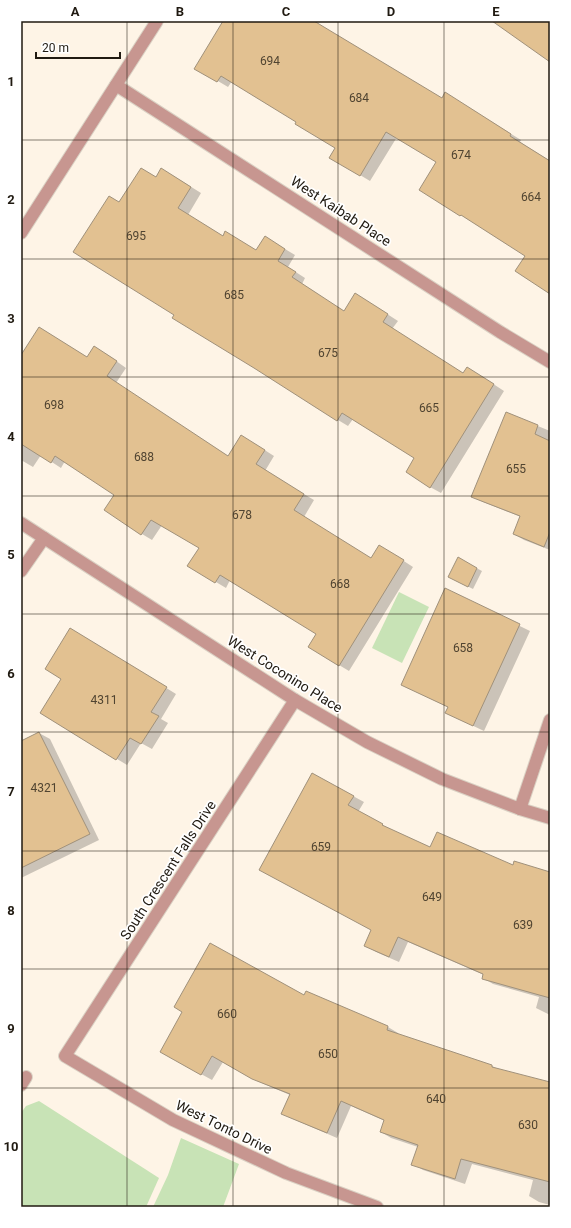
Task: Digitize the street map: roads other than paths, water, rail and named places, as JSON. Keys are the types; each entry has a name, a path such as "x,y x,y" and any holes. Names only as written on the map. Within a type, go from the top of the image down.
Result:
{"street":[{"path":"21,233 157,21"},
{"name":"West Kaibab Place","path":"116,85 500,332 550,362"},
{"name":"West Coconino Place","path":"21,523 295,700 367,742 442,779 550,818"},
{"path":"21,572 44,538"},
{"name":"South Crescent Falls Drive","path":"65,1056 295,700"},
{"path":"520,808 550,720"},
{"name":"West Tonto Drive","path":"65,1056 173,1120 286,1173 377,1207"}]}
